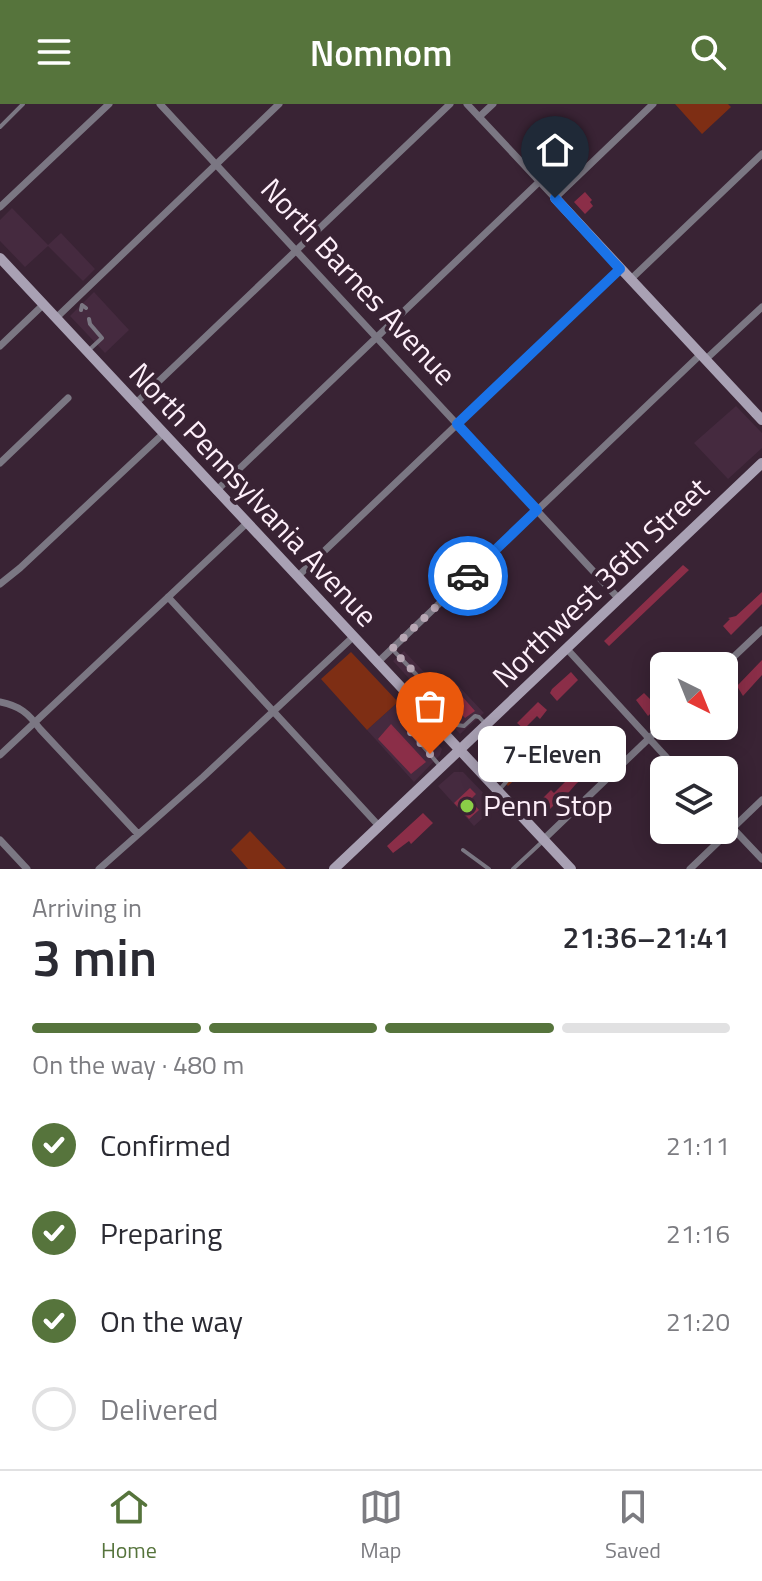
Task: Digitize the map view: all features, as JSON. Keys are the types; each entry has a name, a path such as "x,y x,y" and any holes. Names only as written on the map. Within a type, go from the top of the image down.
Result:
{"street":[{"path":"0,207 109,104"},
{"name":"North Barnes Avenue","path":"160,104 619,599"},
{"path":"56,318 279,104"},
{"path":"136,403 450,104"},
{"path":"467,104 762,420"},
{"path":"479,117 493,104"},
{"path":"555,198 653,104"},
{"path":"630,280 762,154"},
{"path":"216,491 539,182"},
{"name":"North Pennsylvania Avenue","path":"0,258 571,869"},
{"path":"297,577 620,269"},
{"path":"0,346 44,304"},
{"path":"377,663 537,510 762,307"},
{"path":"0,463 68,398"},
{"path":"0,584 164,433"},
{"name":"Northwest 36th Street","path":"334,869 762,463"},
{"path":"0,755 247,523"},
{"path":"168,597 379,826"},
{"path":"738,653 762,630"},
{"path":"99,869 353,637"},
{"path":"567,649 665,756"},
{"path":"0,702 18,707 35,722 138,834"},
{"path":"544,839 649,739"},
{"path":"738,823 762,800"},
{"path":"738,833 762,859"},
{"path":"0,840 27,869"},
{"path":"690,869 716,844"}],"lane":[{"path":"0,127 23,104"},
{"path":"76,299 83,308"},
{"path":"88,321 102,338 88,352"},
{"path":"392,649 432,691 404,719 404,724 441,768"},
{"path":"428,694 457,725 464,726 475,716 495,736 491,746 512,775 498,791"},
{"path":"513,869 544,839"},
{"path":"463,850 489,869"}],"shaded area":[{"path":"675,104 728,104 731,107 702,134"},
{"path":"12,208 48,245 61,233 95,269 83,281 48,246 25,267 0,241 0,220"},
{"path":"94,292 129,330 105,353 70,316"},
{"path":"736,406 762,433 762,448 728,479 694,443"},
{"path":"404,651 440,689 452,679 484,713 460,734 393,661"},
{"path":"351,652 398,702 367,730 321,679"},
{"path":"398,702 442,749 414,782 367,730"},
{"path":"495,728 530,765 508,786 478,755 480,743"},
{"path":"454,772 463,772 496,806 474,826 438,786"},
{"path":"250,831 286,869 248,869 231,850"}],"building":[{"path":"585,192 593,206 585,214 574,202"},
{"path":"683,565 689,570 609,646 604,641"},
{"path":"762,592 762,604 731,635 723,626 728,618 736,616"},
{"path":"762,660 762,675 743,696 738,685"},
{"path":"571,672 578,680 557,701 550,693"},
{"path":"453,686 475,711 465,718 443,695"},
{"path":"644,693 650,699 648,716 636,700"},
{"path":"538,702 547,710 540,719 537,716 524,729 517,723"},
{"path":"391,724 426,762 411,774 378,739"},
{"path":"604,746 611,753 557,806 555,804 541,818 532,809 570,777 565,773 575,764 580,769"},
{"name":"Penn Stop","path":"470,788 476,794 470,800 479,810 469,819 454,803"},
{"path":"423,813 433,823 411,844 409,841 393,853 387,846"}],"way so far":[{"path":"430,754 404,724 404,719 432,691 392,649 468,576"}],"place":[{"name":"7-Eleven","path":"430,754"},
{"name":"Penn Stop","path":"467,806"}],"route":[{"path":"468,576 537,510 457,424 620,269 555,198"}]}
